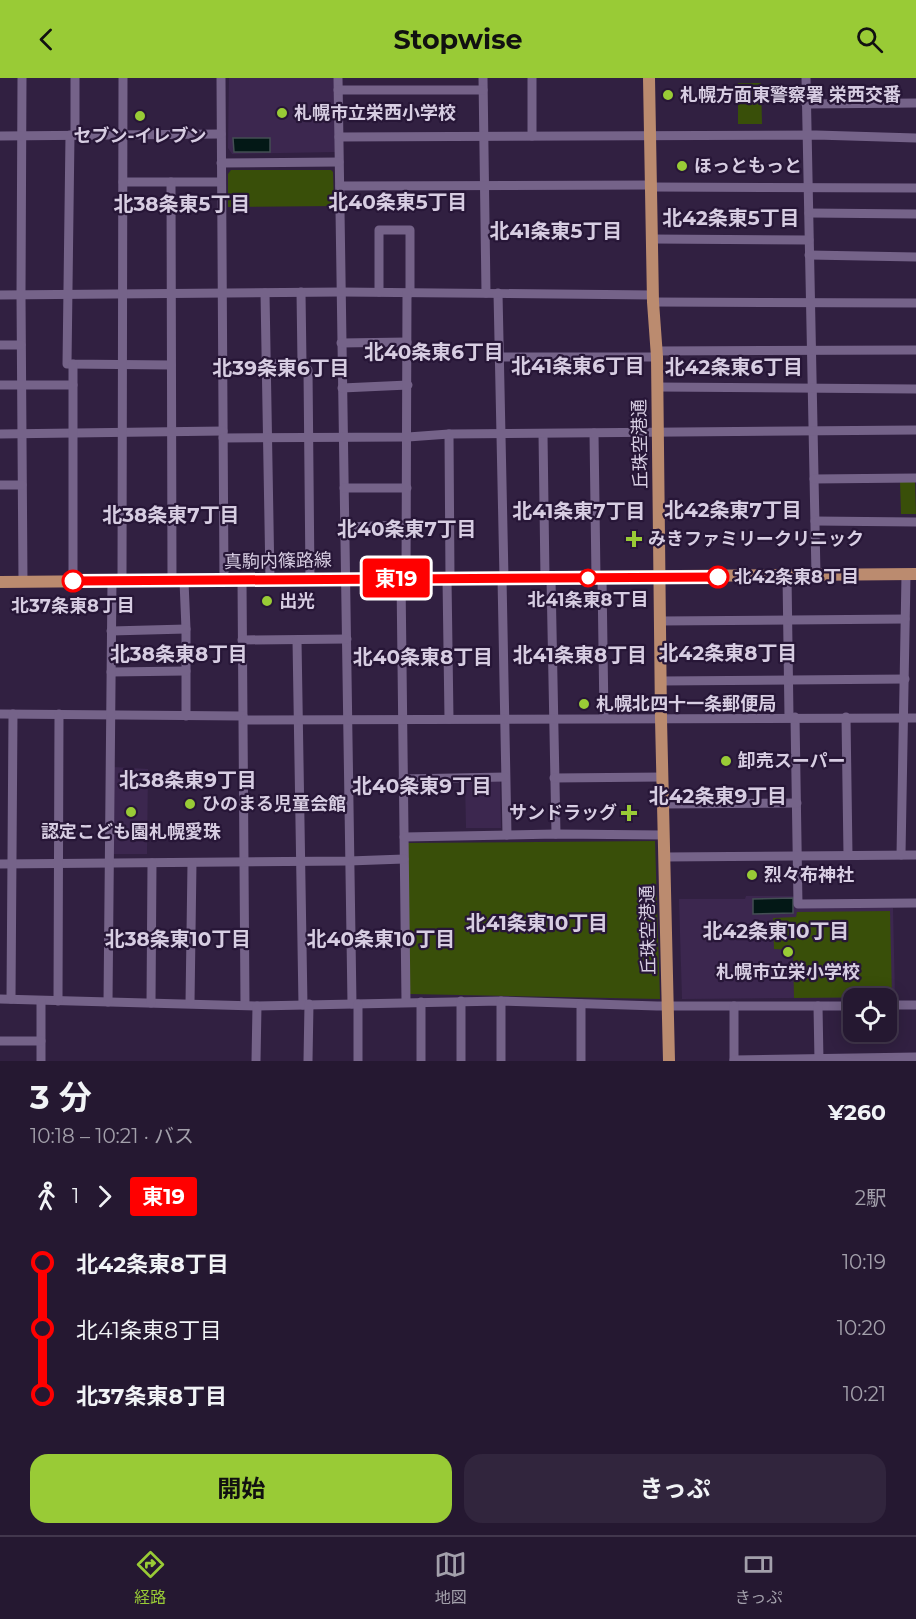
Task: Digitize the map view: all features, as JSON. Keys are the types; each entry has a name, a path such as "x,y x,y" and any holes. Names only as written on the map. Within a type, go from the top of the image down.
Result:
{"main road":[{"name":"丘珠空港通","path":"649,78 653,298 657,354 661,719 669,1061"},
{"name":"真駒内篠路線","path":"0,582 911,575"}],"street":[{"path":"22,78 23,582"},
{"path":"75,78 67,364 171,365"},
{"path":"108,1002 111,631 117,581 122,433 123,78"},
{"path":"221,78 224,580"},
{"path":"338,78 349,861 358,1061"},
{"path":"483,78 486,293"},
{"path":"531,78 532,136"},
{"path":"806,78 816,576"},
{"path":"339,90 483,90"},
{"path":"806,104 916,103"},
{"path":"0,136 221,134"},
{"path":"339,136 650,135 916,138"},
{"path":"221,163 339,162"},
{"path":"123,182 221,182"},
{"path":"171,182 172,431 178,581 186,629 186,716"},
{"path":"340,186 916,188"},
{"path":"808,213 916,214"},
{"path":"379,292 379,230 410,230 407,342 407,525 403,578 402,719 406,1002"},
{"path":"652,239 809,240"},
{"path":"809,255 916,257"},
{"path":"267,364 302,363 302,292"},
{"path":"265,293 270,580"},
{"path":"0,295 498,293 810,303 916,303"},
{"path":"498,293 503,718 507,835"},
{"path":"341,343 407,342"},
{"path":"0,345 21,345"},
{"path":"500,357 916,350"},
{"path":"73,364 73,581"},
{"path":"308,370 310,579"},
{"path":"0,385 73,385"},
{"path":"342,388 408,385"},
{"path":"657,387 916,389"},
{"path":"0,434 172,431 268,438 343,438 449,434 916,430"},
{"path":"594,433 604,718"},
{"path":"449,434 449,719"},
{"path":"543,434 556,834"},
{"path":"814,479 916,478"},
{"path":"0,485 22,485"},
{"path":"344,488 407,488"},
{"path":"815,521 916,522"},
{"path":"345,527 407,525"},
{"path":"901,855 905,619 911,575"},
{"path":"787,576 798,904 916,903"},
{"path":"242,580 245,1005"},
{"path":"661,621 905,619"},
{"path":"111,631 186,629"},
{"path":"242,640 346,639"},
{"path":"297,640 300,861 308,1061"},
{"path":"111,672 186,671"},
{"path":"661,681 905,679"},
{"path":"0,714 298,719 916,718"},
{"path":"11,999 13,714"},
{"path":"58,1001 59,714"},
{"path":"846,717 848,855"},
{"path":"403,779 505,777"},
{"path":"554,778 663,777"},
{"path":"663,804 796,803"},
{"path":"404,837 556,834 664,835"},
{"path":"665,857 916,855"},
{"path":"0,864 404,859"},
{"path":"151,1003 152,863"},
{"path":"190,1003 192,863"},
{"path":"0,999 257,1006 461,1001 668,1006 843,1006"},
{"path":"41,1001 41,1061"},
{"path":"461,1001 461,1061"},
{"path":"501,1001 501,1061"},
{"path":"421,1002 421,1061"},
{"path":"580,1004 581,1061"},
{"path":"897,1005 916,1005"},
{"path":"256,1061 257,1006"},
{"path":"734,1006 734,1060 916,1057"},
{"path":"818,1006 819,1060"},
{"path":"0,1041 41,1041"}],"shaded area":[{"name":"札幌市立栄西小学校","path":"229,78 335,78 336,152 232,154 228,148"},
{"path":"233,138 270,138 270,152 234,152"},
{"name":"認定こども園札幌愛珠","path":"114,767 148,769 147,854 114,854"},
{"path":"465,781 500,781 501,828 466,828"},
{"name":"札幌市立栄小学校","path":"746,896 796,896 796,907 893,908 895,988 843,988 843,997 682,999 679,899 745,899"},
{"path":"793,898 793,913 753,914 753,899"}],"green space":[{"path":"738,83 761,83 762,124 738,124"},
{"path":"231,170 331,170 333,172 334,206 228,207 228,174"},
{"path":"900,482 915,482 916,514 901,514"},
{"path":"655,841 660,999 409,994 407,843"},
{"path":"890,911 892,988 843,988 843,998 794,998 793,950 774,949 773,918 796,917 797,912"}],"bus line":[{"name":"東19","path":"73,581 718,577"}],"place":[{"name":"札幌方面東警察署 栄西交番","path":"668,95"},
{"name":"札幌市立栄西小学校","path":"282,113"},
{"name":"セブン-イレブン","path":"140,116"},
{"name":"ほっともっと","path":"682,166"},
{"name":"みきファミリークリニック","path":"634,539"},
{"name":"北42条東8丁目","path":"718,577"},
{"name":"北41条東8丁目","path":"588,578"},
{"name":"北37条東8丁目","path":"73,581"},
{"name":"出光","path":"267,601"},
{"name":"札幌北四十一条郵便局","path":"584,704"},
{"name":"卸売スーパー","path":"726,761"},
{"name":"ひのまる児童会館","path":"190,804"},
{"name":"認定こども園札幌愛珠","path":"131,812"},
{"name":"サンドラッグ","path":"629,813"},
{"name":"烈々布神社","path":"752,875"},
{"name":"札幌市立栄小学校","path":"788,952"}],"district":[{"name":"北40条東5丁目","path":"398,202"},
{"name":"北38条東5丁目","path":"182,204"},
{"name":"北42条東5丁目","path":"731,218"},
{"name":"北41条東5丁目","path":"556,231"},
{"name":"北40条東6丁目","path":"434,352"},
{"name":"北41条東6丁目","path":"578,366"},
{"name":"北42条東6丁目","path":"734,367"},
{"name":"北39条東6丁目","path":"281,368"},
{"name":"北42条東7丁目","path":"733,510"},
{"name":"北41条東7丁目","path":"579,511"},
{"name":"北38条東7丁目","path":"171,515"},
{"name":"北40条東7丁目","path":"407,529"},
{"name":"北42条東8丁目","path":"728,653"},
{"name":"北38条東8丁目","path":"179,654"},
{"name":"北41条東8丁目","path":"580,655"},
{"name":"北40条東8丁目","path":"423,657"},
{"name":"北38条東9丁目","path":"188,780"},
{"name":"北40条東9丁目","path":"422,786"},
{"name":"北42条東9丁目","path":"718,796"},
{"name":"北41条東10丁目","path":"537,923"},
{"name":"北42条東10丁目","path":"776,931"},
{"name":"北38条東10丁目","path":"178,939"},
{"name":"北40条東10丁目","path":"381,939"}]}
